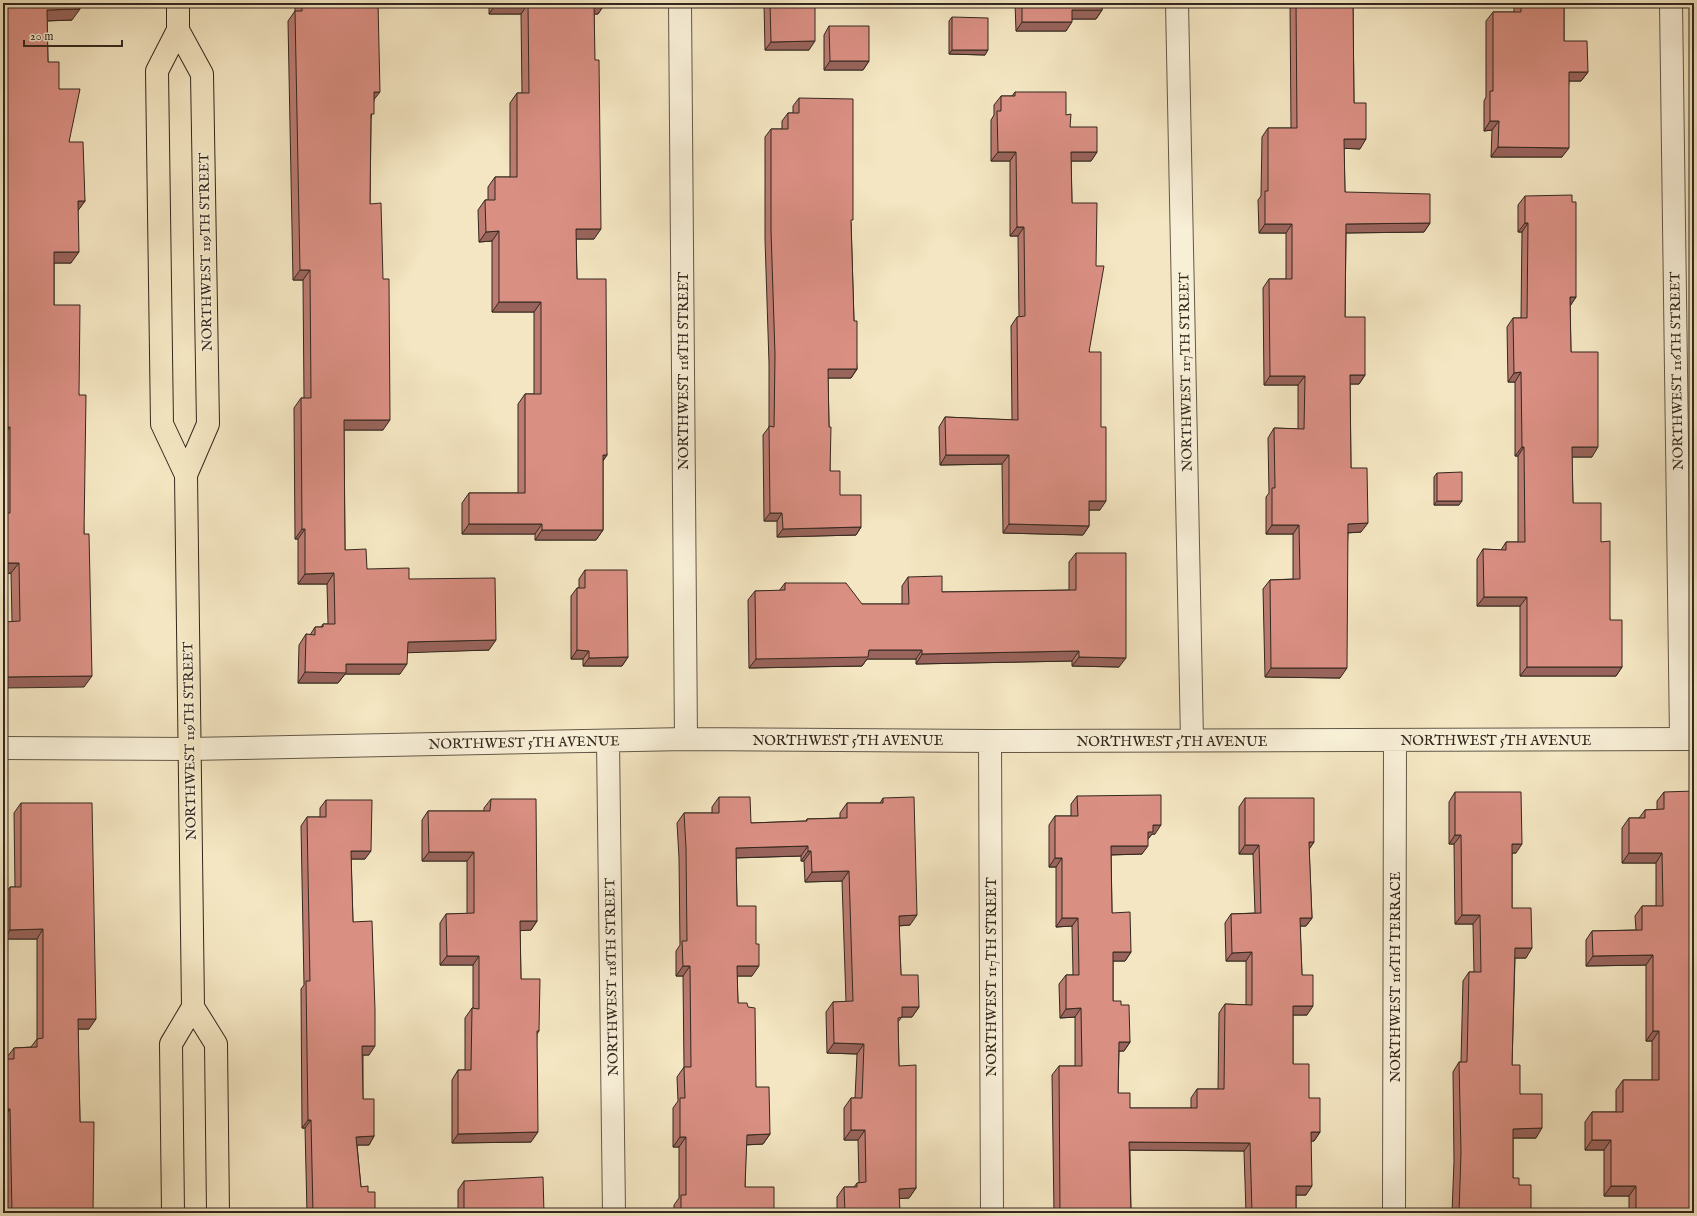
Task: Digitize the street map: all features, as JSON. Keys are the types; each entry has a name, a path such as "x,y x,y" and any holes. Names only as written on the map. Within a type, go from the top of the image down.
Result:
{"main road":[{"name":"NORTHWEST 119TH STREET","path":"178,3 178,30 157,71 162,424 186,475"},
{"name":"NORTHWEST 119TH STREET","path":"178,30 202,74 208,408 208,424 186,475 193,1007"},
{"path":"173,1213 171,1044 193,1007 216,1044 218,1213"}],"street":[{"name":"NORTHWEST 118TH STREET","path":"680,3 686,740"},
{"name":"NORTHWEST 117TH STREET","path":"1177,3 1192,740"},
{"name":"NORTHWEST 116TH STREET","path":"1670,3 1687,739"},
{"name":"NORTHWEST 5TH AVENUE","path":"3,748 189,749 686,740 1395,741 1687,739"},
{"name":"NORTHWEST 118TH STREET","path":"608,741 614,1213"},
{"name":"NORTHWEST 117TH STREET","path":"990,741 992,1213"},
{"name":"NORTHWEST 116TH TERRACE","path":"1394,1213 1395,741"}],"building":[{"path":"3,3 80,3 80,9 47,10 48,62 59,62 59,89 80,89 69,142 83,142 85,201 78,201 79,252 54,252 54,305 80,305 79,395 86,395 84,534 89,534 92,676 3,677 3,622 20,621 19,563 3,563 3,513 10,513 10,427 3,427"},
{"path":"302,3 378,3 380,92 374,92 374,114 371,114 370,204 381,203 383,279 389,279 390,420 344,420 345,550 366,549 367,569 409,568 409,579 495,578 496,640 408,642 407,664 346,664 346,673 305,672 306,634 315,635 315,627 323,627 323,624 335,624 334,573 305,574 305,529 302,529 301,398 311,398 310,270 300,270 295,11 302,11"},
{"path":"496,3 605,3 594,4 595,60 599,60 601,229 576,229 577,279 606,279 607,455 603,455 603,530 542,530 542,524 469,524 469,493 525,493 525,394 541,394 541,302 499,302 499,231 486,232 485,200 495,200 495,177 517,177 517,93 529,93 528,4"},
{"path":"770,3 815,3 815,41 771,42"},
{"path":"1022,3 1102,3 1102,10 1072,10 1072,22 1022,22"},
{"path":"1296,3 1353,3 1354,103 1366,103 1366,139 1344,139 1345,192 1430,194 1430,223 1346,224 1345,317 1365,317 1365,375 1350,375 1351,468 1367,468 1368,523 1348,524 1347,668 1271,668 1270,580 1300,579 1299,525 1272,525 1272,488 1275,488 1274,428 1304,429 1305,376 1270,376 1269,279 1292,279 1292,224 1265,224 1265,191 1268,191 1268,128 1297,128"},
{"path":"1521,3 1564,3 1564,41 1587,41 1588,72 1569,72 1569,148 1498,147 1499,121 1490,121 1490,91 1493,91 1493,12 1521,12"},
{"path":"952,17 988,18 988,50 952,50"},
{"path":"829,26 869,26 869,61 830,61"},
{"path":"1015,92 1066,92 1066,115 1071,114 1070,127 1097,127 1097,152 1071,152 1072,203 1097,203 1096,266 1104,266 1089,352 1101,352 1101,427 1106,427 1106,501 1089,501 1089,526 1009,524 1009,455 946,455 945,417 1018,420 1017,317 1025,316 1024,227 1017,227 1016,152 998,152 997,111 1001,111 1001,96 1015,96"},
{"path":"799,98 853,99 853,220 851,220 854,321 857,321 857,369 828,369 829,427 831,427 830,471 840,471 840,495 861,495 861,527 783,529 782,513 770,513 769,426 774,427 775,355 771,230 771,129 788,129 788,113 799,113"},
{"path":"1572,195 1572,202 1576,202 1576,297 1570,297 1571,352 1598,352 1598,447 1572,447 1573,503 1601,503 1601,542 1610,541 1610,620 1622,620 1622,667 1527,667 1527,597 1484,597 1483,549 1506,550 1506,542 1525,542 1524,447 1522,447 1521,372 1514,373 1513,318 1527,318 1528,223 1525,223 1525,196"},
{"path":"1462,472 1462,501 1437,501 1437,473"},
{"path":"1076,553 1126,553 1126,658 1079,657 1079,651 922,654 922,650 869,650 868,657 756,659 755,591 785,590 785,583 846,583 862,604 909,604 908,577 942,576 942,592 1076,590"},
{"path":"585,570 627,570 628,657 589,658 589,651 577,650 577,588 585,588"},
{"path":"1694,791 1694,1213 1636,1213 1636,1186 1611,1186 1611,1140 1592,1140 1592,1112 1623,1112 1623,1080 1659,1080 1659,1031 1653,1031 1653,955 1593,956 1592,931 1642,930 1642,906 1663,906 1662,853 1629,853 1629,818 1645,818 1645,810 1664,809 1664,792"},
{"path":"1455,792 1521,792 1522,844 1512,844 1512,908 1531,908 1532,948 1515,948 1512,1065 1520,1065 1520,1094 1542,1094 1542,1128 1513,1129 1513,1178 1519,1178 1519,1185 1531,1185 1531,1213 1459,1213 1461,1152 1459,1062 1467,1062 1469,972 1481,972 1480,915 1462,915 1461,835 1455,835"},
{"path":"1161,795 1161,825 1153,825 1153,832 1148,832 1148,846 1111,846 1112,913 1130,912 1131,952 1113,952 1113,1001 1121,1001 1121,1005 1129,1005 1130,1042 1119,1042 1118,1093 1130,1093 1130,1108 1197,1108 1197,1089 1224,1089 1225,1004 1252,1005 1252,952 1232,953 1231,914 1261,913 1259,845 1245,845 1245,798 1314,798 1314,842 1309,842 1312,918 1300,918 1302,975 1313,975 1313,1006 1293,1006 1293,1064 1309,1064 1309,1098 1320,1098 1320,1132 1311,1132 1312,1186 1296,1186 1296,1213 1252,1213 1250,1143 1129,1142 1131,1213 1060,1213 1059,1066 1082,1066 1081,1008 1066,1009 1066,975 1079,975 1078,918 1062,918 1062,858 1055,858 1055,816 1078,816 1077,796"},
{"path":"719,797 750,797 751,823 847,818 847,803 883,803 883,798 914,797 917,915 899,916 901,975 918,975 919,1007 902,1007 902,1017 898,1018 899,1066 916,1065 916,1188 899,1189 900,1213 845,1213 844,1187 857,1187 857,1183 866,1182 865,1130 851,1130 851,1098 862,1098 864,1044 834,1043 833,1002 853,1001 849,871 812,872 811,851 808,851 808,846 736,848 737,906 756,906 756,944 759,944 759,966 737,966 738,1003 747,1003 748,1007 755,1008 756,1087 769,1087 770,1134 747,1135 745,1187 774,1187 774,1213 681,1213 681,1195 686,1195 686,1137 680,1137 680,1098 685,1098 684,1067 691,1067 690,966 683,966 682,941 687,941 684,813 719,813"},
{"path":"491,799 536,799 537,921 520,921 521,979 540,979 539,1031 537,1031 538,1132 458,1134 458,1070 471,1070 472,1008 479,1009 479,956 447,956 446,914 474,913 474,852 429,852 428,811 490,811"},
{"path":"326,800 372,800 371,851 351,851 353,922 372,921 375,1046 362,1046 363,1099 374,1099 374,1136 356,1137 361,1187 368,1186 368,1192 375,1192 375,1213 313,1213 311,1120 308,1120 306,981 310,981 307,817 326,817"},
{"path":"21,803 92,803 96,1019 78,1019 80,1122 94,1122 93,1213 12,1213 10,1109 3,1109 3,1059 14,1059 14,1048 37,1047 37,1039 43,1038 43,929 10,930 10,887 21,887"},
{"path":"543,1177 544,1213 464,1213 464,1181"}]}
